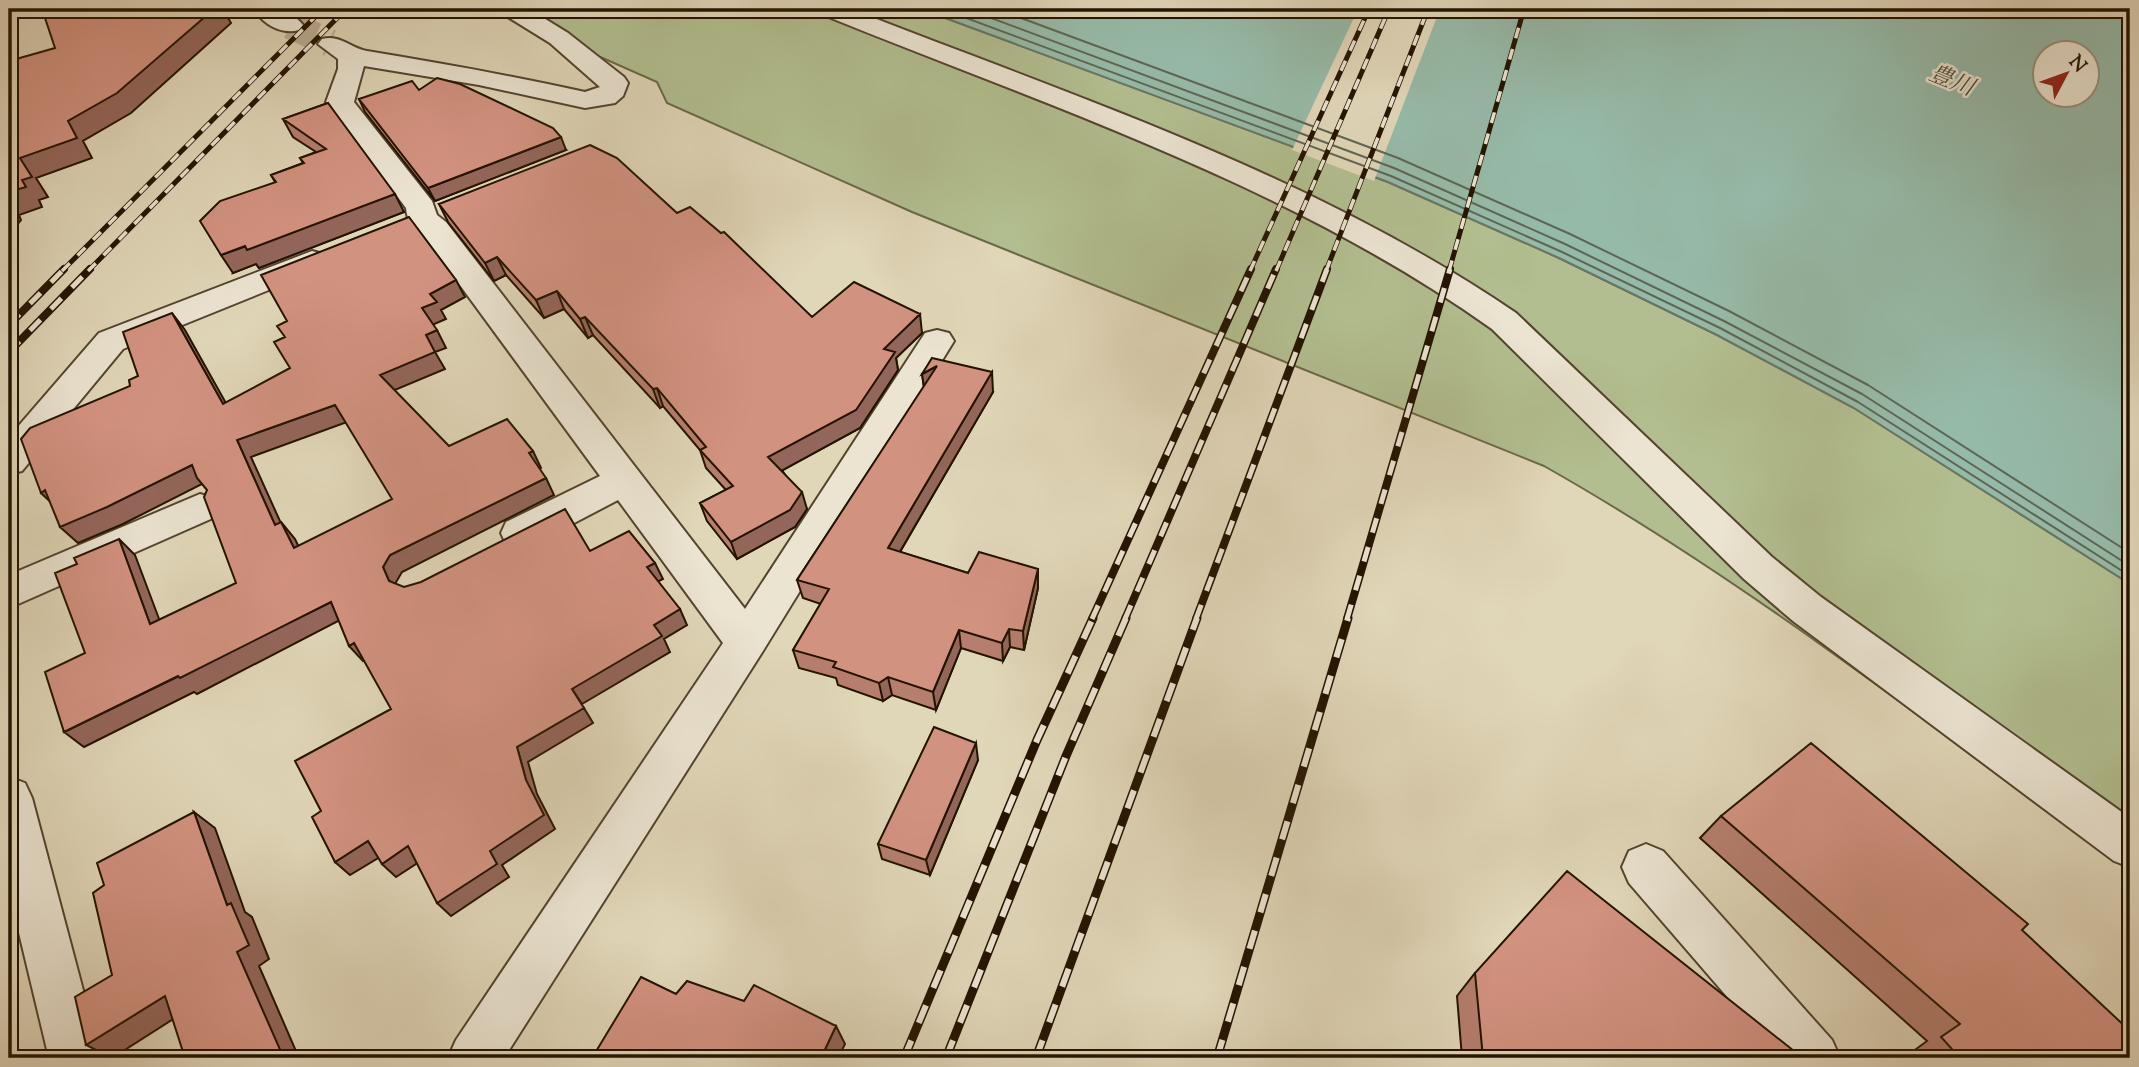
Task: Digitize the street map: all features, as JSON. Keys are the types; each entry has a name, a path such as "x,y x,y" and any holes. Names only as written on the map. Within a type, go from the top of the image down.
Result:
{"street":[{"path":"267,9 275,18 290,25"},
{"path":"410,223 421,206 340,102 351,69 341,50 585,100 605,97 613,90 615,83 587,60 559,38 512,9"},
{"path":"830,9 1260,181 1371,235 1474,299 1504,321 1768,577 1807,609 2130,845"},
{"path":"410,223 455,209"},
{"path":"410,223 435,229 746,642"},
{"path":"9,461 22,429 111,341 345,249"},
{"path":"474,1058 746,642 937,341"},
{"path":"490,548 624,480"},
{"path":"9,592 200,508"},
{"path":"12,823 75,1058"},
{"path":"1646,867 1814,1058"}],"shaded area":[{"path":"492,9 921,9 1388,182 1559,258 1717,335 1854,408 2130,584 2130,871 1770,609 1621,511 1544,466 912,212 667,103 657,82"}],"water":[{"name":"豊川","path":"921,9 2130,9 2130,584 1854,408 1717,335 1559,258 1388,182"}],"pier":[{"path":"1358,9 1440,9 1374,181 1292,150"}],"building":[{"path":"42,9 214,9 117,93 68,121 77,138 20,158 32,177 22,180 26,187 9,192 9,61 55,48"},
{"path":"437,78 460,84 553,128 561,137 428,188 359,99 412,81 419,90"},
{"path":"328,103 395,194 247,250 245,246 221,255 200,221 220,201 276,182 271,175 304,163 300,158 326,149 283,119"},
{"path":"590,145 617,158 677,213 690,207 721,233 724,232 812,317 854,282 920,314 884,349 895,352 856,410 768,457 802,492 790,510 731,542 700,503 733,486 700,450 706,447 657,388 653,389 585,317 580,319 557,291 536,300 497,257 485,263 439,204"},
{"path":"409,217 456,280 430,294 437,302 422,308 437,330 426,335 435,352 380,375 449,446 507,419 533,451 529,453 546,478 390,555 383,567 389,581 404,587 421,582 565,509 590,551 629,531 655,563 647,567 680,609 654,625 662,636 572,689 584,708 517,747 526,780 544,815 490,851 497,864 437,903 408,846 382,864 368,841 335,862 312,817 321,811 295,761 391,709 354,643 349,646 331,602 180,678 178,676 64,732 45,672 85,653 55,573 77,564 74,558 119,539 150,624 236,583 204,497 207,490 197,478 192,465 60,527 45,490 41,493 21,439 30,428 130,386 129,380 138,376 123,332 172,313 223,404 290,368 274,342 285,337 277,326 287,321 261,275","holes":["335,405 392,499 294,548 281,522 275,525 237,440"]},
{"path":"932,358 992,372 888,548 968,573 979,552 1038,569 1023,631 1009,629 1002,643 959,630 933,692 888,677 879,683 833,667 836,662 793,650 829,589 797,580 937,366 922,374"},
{"path":"934,727 976,743 926,860 878,844"},
{"path":"1811,743 2028,924 2022,930 2130,1031 2130,1058 1960,1058 1941,1037 1960,1024 1721,816"},
{"path":"194,812 227,905 231,903 249,945 237,952 282,1054 275,1058 185,1058 165,996 86,1045 75,997 112,975 93,893 104,885 97,863"},
{"path":"1567,871 1799,1055 1797,1058 1483,1058 1475,973"},
{"path":"641,977 676,994 687,981 744,1001 754,985 836,1026 821,1058 592,1058"}],"tunnel":[{"path":"290,25 330,43"}],"railway":[{"path":"62,271 323,9"},
{"path":"88,271 346,9"},
{"path":"1250,271 1369,9"},
{"path":"1276,271 1389,9"},
{"path":"1326,271 1428,9"},
{"path":"1449,271 1524,9"},
{"path":"9,325 64,269"},
{"path":"9,352 90,269"},
{"path":"1092,619 1251,269"},
{"path":"1125,619 1276,269"},
{"path":"1196,619 1327,269"},
{"path":"1347,619 1450,269"},
{"path":"904,1058 1037,740 1093,618"},
{"path":"946,1058 1066,756 1126,618"},
{"path":"1036,1058 1197,618"},
{"path":"1217,1058 1348,618"}]}
